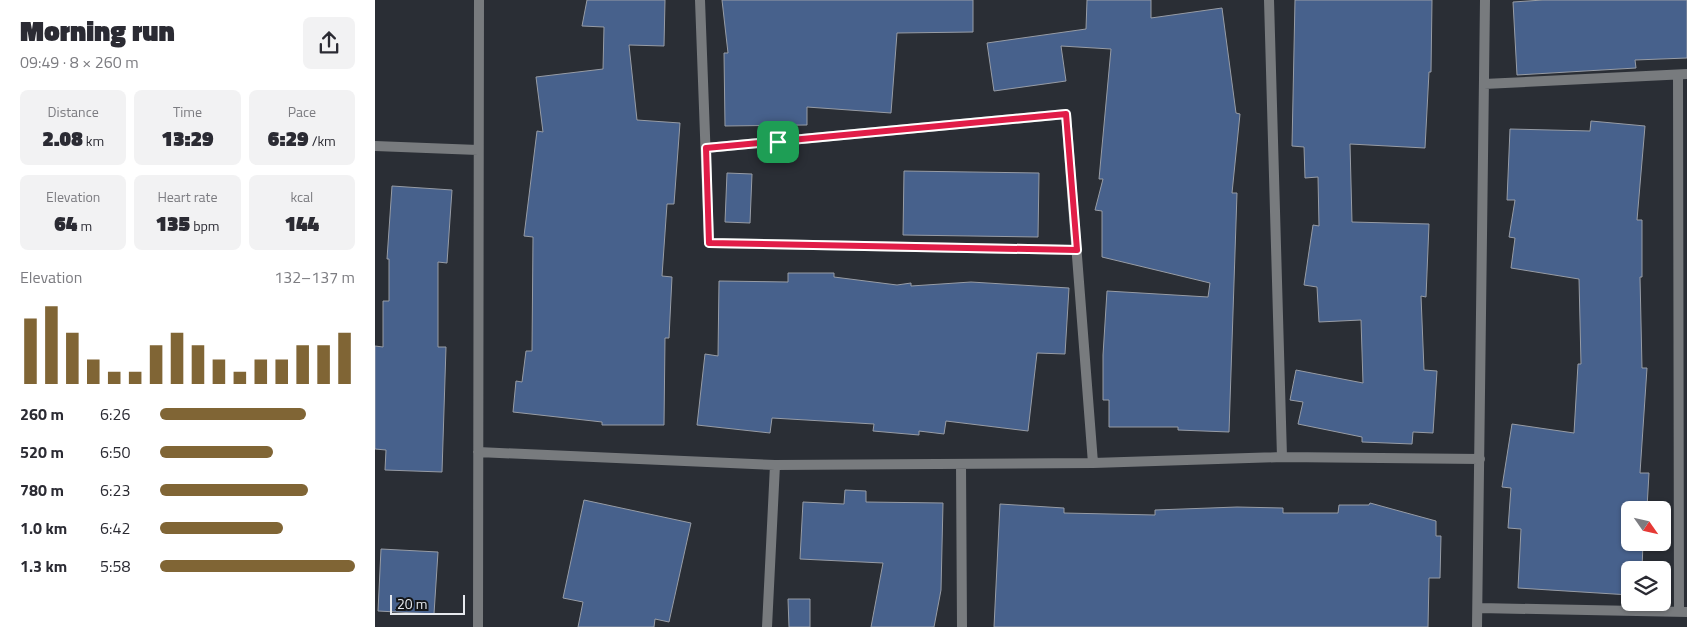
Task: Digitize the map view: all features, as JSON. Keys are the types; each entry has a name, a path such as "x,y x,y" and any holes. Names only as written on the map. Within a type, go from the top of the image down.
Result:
{"street":[{"path":"478,627 479,0"},
{"path":"700,0 709,243 1077,250"},
{"path":"1269,0 1282,457"},
{"path":"1477,627 1479,608 1485,0"},
{"path":"1479,608 1683,612 1682,74 1484,84"},
{"path":"706,148 1066,114 1093,463"},
{"path":"375,146 479,150"},
{"path":"478,452 775,465 1093,463 1282,457 1480,460"},
{"path":"961,464 963,627"},
{"path":"767,627 775,465"}],"building":[{"path":"587,0 665,0 664,46 629,45 637,120 680,123 674,204 667,204 662,276 672,277 669,338 665,338 664,425 602,425 602,422 513,412 516,381 522,382 526,351 532,351 533,237 524,236 537,131 543,132 536,77 603,69 604,27 582,26"},
{"path":"722,0 973,0 973,32 897,33 891,113 807,107 807,125 725,126 724,53 728,53"},
{"path":"1087,0 1151,0 1151,18 1222,8 1236,113 1240,114 1232,193 1237,193 1229,432 1178,430 1178,427 1109,427 1109,400 1103,400 1103,355 1107,291 1208,297 1210,283 1102,257 1102,211 1095,210 1103,179 1099,179 1111,49 1061,46 1066,81 994,91 987,43 1086,29"},
{"path":"1295,0 1432,0 1431,72 1429,72 1425,148 1350,144 1352,222 1429,224 1426,297 1421,296 1424,370 1437,371 1433,433 1413,432 1412,444 1362,442 1362,437 1298,424 1303,402 1290,400 1296,370 1363,383 1361,320 1319,322 1317,287 1304,285 1313,225 1319,226 1318,177 1305,178 1304,147 1292,146"},
{"path":"1543,0 1687,0 1687,58 1635,60 1636,68 1517,75 1513,2"},
{"path":"1591,121 1645,126 1637,220 1642,220 1642,277 1640,277 1642,368 1647,368 1640,473 1649,473 1647,501 1621,501 1621,551 1643,551 1642,561 1621,561 1621,594 1518,588 1521,529 1508,528 1511,488 1502,487 1512,424 1574,433 1578,364 1581,364 1579,279 1511,268 1515,238 1509,237 1515,200 1507,200 1510,129 1590,131"},
{"path":"904,171 1039,173 1038,237 903,235"},
{"path":"727,173 752,174 750,223 725,222"},
{"path":"392,186 452,190 447,263 438,262 438,347 446,347 442,472 385,470 386,450 375,449 375,346 383,347 383,301 389,301 389,259 387,259"},
{"path":"788,273 834,273 834,277 897,285 911,283 911,286 971,282 1069,288 1065,354 1037,353 1028,431 946,421 944,434 919,431 919,435 873,431 874,424 772,418 770,433 697,425 705,354 718,356 719,281 788,282"},
{"path":"845,490 866,491 866,502 943,503 941,590 934,627 871,627 883,563 800,559 803,502 844,504"},
{"path":"584,500 691,523 669,622 655,619 654,627 578,627 583,602 563,598"},
{"path":"1370,503 1436,521 1436,536 1441,536 1440,578 1429,578 1428,627 994,627 1000,504 1064,508 1064,513 1155,515 1155,510 1237,507 1283,508 1283,513 1338,513 1339,505 1369,505"},
{"path":"381,549 438,552 434,614 378,611"},
{"path":"788,599 810,599 810,627 789,627"}],"route":[{"path":"1066,114 1077,250 709,243 706,148 778,142 1066,114"}]}
